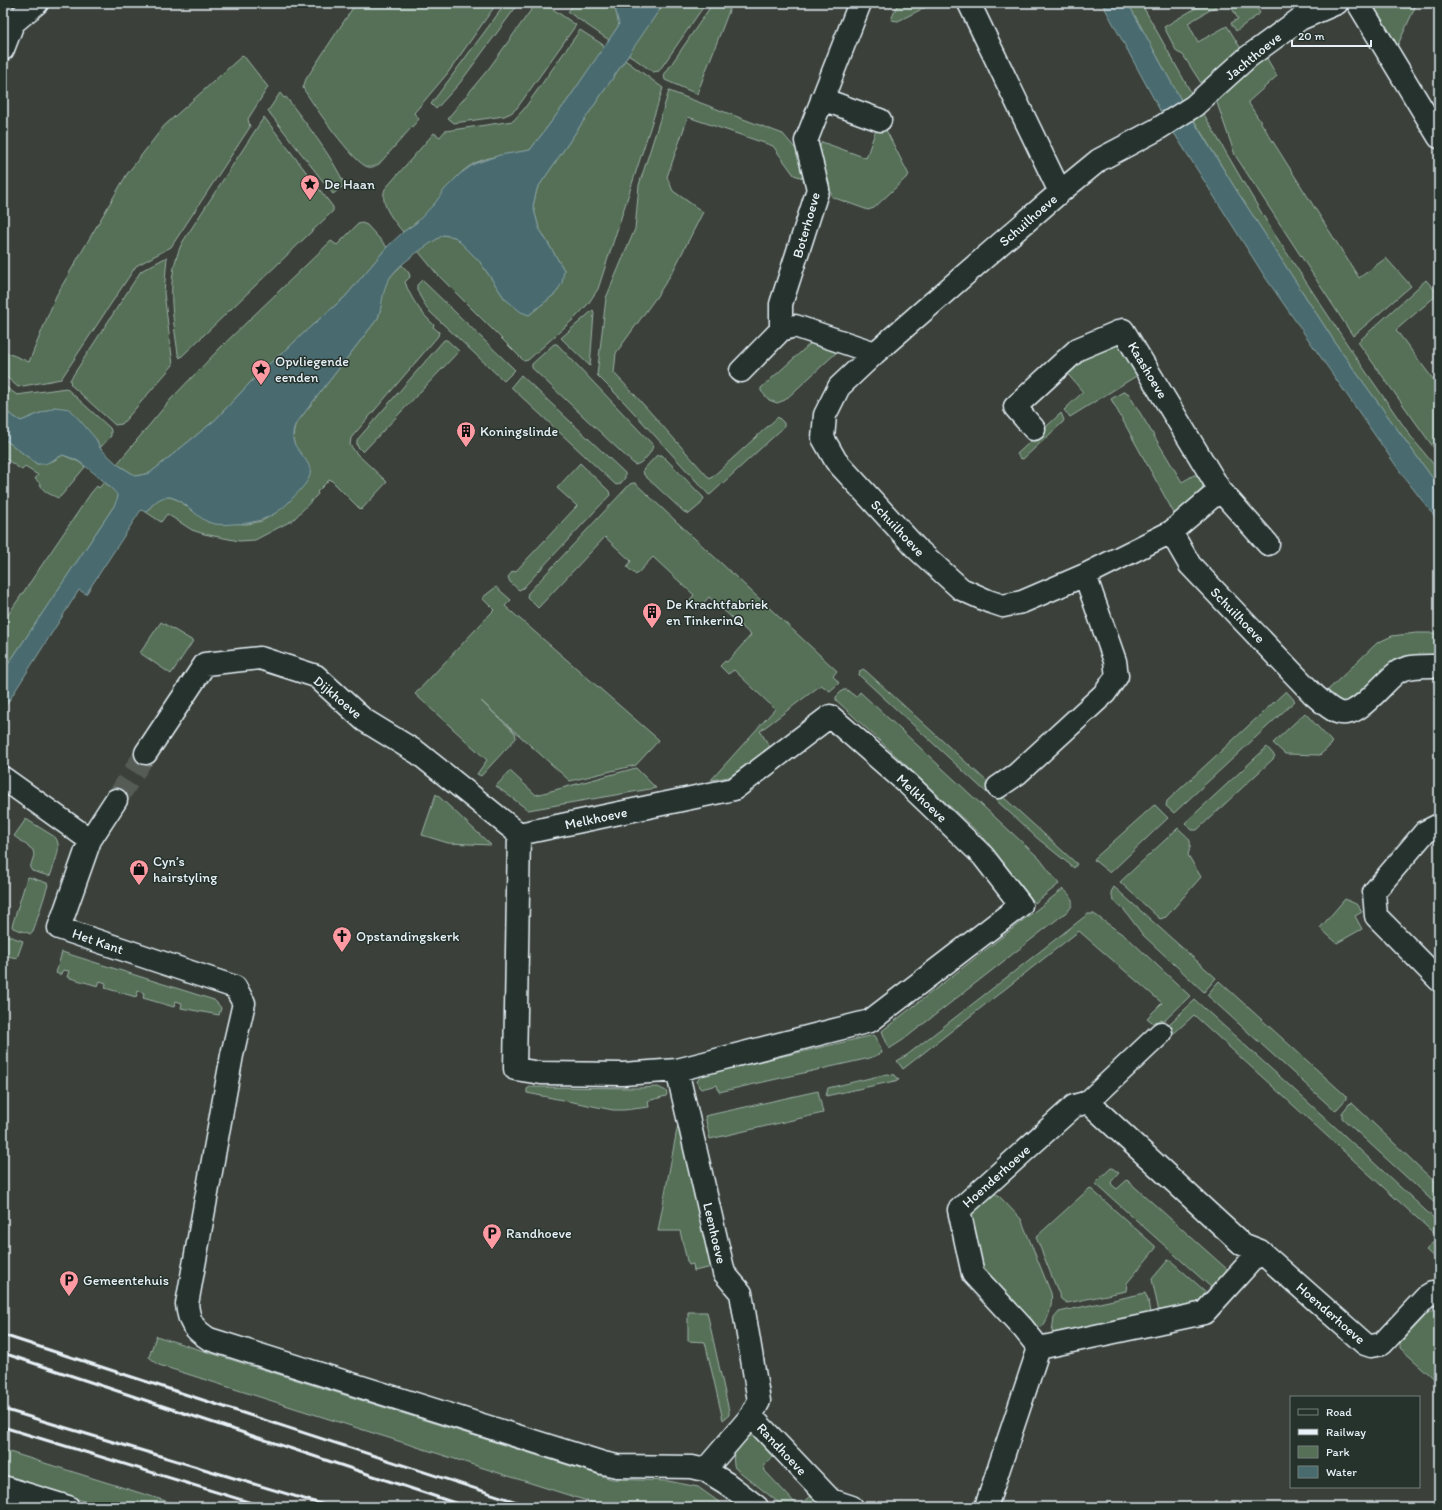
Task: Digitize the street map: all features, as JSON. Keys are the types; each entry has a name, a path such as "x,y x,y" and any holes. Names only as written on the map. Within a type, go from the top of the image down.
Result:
{"street":[{"path":"3,49 8,18 37,3"},
{"name":"Boterhoeve","path":"781,330 782,304 818,189 806,141 860,3"},
{"path":"969,3 1060,192"},
{"name":"Jachthoeve","path":"1194,106 1248,57 1295,11 1337,3"},
{"path":"1358,3 1439,137"},
{"path":"822,99 880,120"},
{"name":"Schuilhoeve","path":"1194,106 1156,130 1099,160 1060,192 875,353 839,387 825,415 823,438 836,461 916,548 961,589 1003,606 1022,602 1085,575 1171,532 1220,490"},
{"path":"741,372 781,330 795,326 875,353"},
{"name":"Kaashoeve","path":"1034,429 1015,407 1078,349 1123,330 1220,490 1268,544"},
{"name":"Schuilhoeve","path":"1171,532 1190,565 1312,693 1338,713 1350,713 1360,708 1399,671 1412,667 1439,666"},
{"path":"998,787 1017,774 1105,693 1117,676 1115,661 1085,575"},
{"name":"Dijkhoeve","path":"146,753 205,664 260,658 316,676 364,720 418,753 519,834"},
{"name":"Melkhoeve","path":"830,716 908,784 983,856 1021,905 870,1020 677,1070 622,1074 541,1073 515,1069 519,834 734,788 830,716"},
{"path":"3,778 90,840 116,800"},
{"path":"1439,825 1425,832 1374,892 1376,916 1439,980"},
{"name":"Het Kant","path":"90,840 59,928 235,987 244,1003 236,1032 187,1304 188,1315 192,1326 200,1334 209,1339 603,1463 617,1466 692,1467 705,1470"},
{"name":"Hoenderhoeve","path":"1039,1348 1023,1328 973,1274 959,1210 1074,1106 1088,1102 1161,1032"},
{"name":"Leenhoeve","path":"677,1070 724,1273 741,1293 759,1401 751,1416"},
{"name":"Hoenderhoeve","path":"1088,1102 1242,1244 1260,1251 1365,1344 1370,1346 1382,1344 1427,1296 1432,1293 1439,1293"},
{"path":"986,1507 1039,1348 1204,1313 1260,1251"},
{"name":"Randhoeve","path":"705,1470 751,1416 830,1500 852,1507"},
{"path":"705,1470 726,1483 756,1507"},
{"path":"3,1486 68,1507"}],"green space":[{"path":"356,3 497,3 447,74 414,113 419,119 379,164 374,167 368,167 353,156 324,119 303,88 306,79"},
{"path":"506,3 519,3 459,84 436,109 431,104"},
{"path":"536,3 544,3 576,25 517,108 511,113 504,116 454,123 448,118 490,67"},
{"path":"574,3 614,3 619,25 609,40 568,12"},
{"path":"664,3 706,3 659,71 653,72 628,54"},
{"path":"713,3 732,3 697,94 665,80 664,75"},
{"path":"898,3 934,3 898,21 891,20"},
{"path":"1128,3 1141,3 1193,96 1182,102"},
{"path":"1204,3 1222,3 1188,23 1198,42 1227,26 1243,52 1206,85 1201,83 1183,55 1177,52 1164,27"},
{"path":"1229,3 1254,3 1260,13 1236,31 1231,23 1238,19"},
{"path":"1377,3 1417,3 1395,51 1375,12"},
{"path":"580,30 605,46 567,101 530,150 493,157 473,164 457,177 428,212 403,232 388,212 384,200 385,189 434,133 440,137 445,131 513,121 524,109"},
{"path":"243,55 268,87 248,119 250,127 171,247 136,266 61,379 18,387 3,374 3,351 29,362 56,296 127,174 164,126"},
{"path":"1265,55 1277,76 1248,102 1359,278 1386,258 1411,286 1353,336 1235,155 1216,100"},
{"path":"625,60 663,88 598,289 588,304 576,317 528,360 524,361 437,274 418,251 443,235 455,237 480,262 505,299 529,315 556,293 564,270 539,228 533,206 537,189"},
{"path":"669,91 783,134 800,154 806,179 794,175 773,146 688,117 667,177 673,191 703,212 673,271 616,353 614,373 710,479 778,417 784,423 784,427 709,495 624,402 597,375 606,298 635,229 639,185"},
{"path":"280,93 284,98 286,97 310,129 339,173 345,185 333,194 268,111"},
{"path":"1202,111 1273,232 1355,356 1412,438 1439,471 1439,487 1340,350 1235,188 1192,117"},
{"path":"264,117 333,207 333,211 180,358 176,340 172,298 172,284 177,257 182,243"},
{"path":"878,124 885,128 909,175 874,208 868,210 832,197 819,148 822,142 866,158"},
{"path":"362,223 367,225 387,247 345,297 264,368 215,420 150,473 136,476 117,464 171,399 223,345 331,241 337,245 358,224"},
{"path":"167,257 164,293 173,365 122,424 115,425 71,385 70,380 141,271"},
{"path":"402,265 409,273 410,277 405,282 413,300 434,325 433,327 439,332 438,336 351,438 350,445 357,454 387,482 361,510 330,479 293,520 255,540 239,541 204,534 192,530 167,514 161,522 146,512 156,501 163,497 170,497 178,500 208,522 247,524 262,521 277,512 294,443 293,437 295,425 378,318 383,292 387,281"},
{"path":"422,280 515,370 504,381 428,310 417,290 417,285"},
{"path":"1426,280 1438,294 1396,330 1439,387 1439,455 1358,342"},
{"path":"593,310 594,313 590,366 561,338"},
{"path":"444,340 447,340 459,351 363,452 357,446 357,440"},
{"path":"812,342 838,351 785,400 777,403 769,400 761,391 761,388"},
{"path":"554,344 557,344 653,445 649,455 641,463 635,465 532,368 532,364"},
{"path":"1119,344 1141,373 1070,417 1064,410 1083,392 1066,372 1085,355"},
{"path":"521,375 625,473 625,478 620,484 616,485 511,387"},
{"path":"3,385 17,395 66,388 110,428 111,436 100,448 96,439 55,407 21,421 3,410"},
{"path":"1123,392 1128,393 1182,482 1194,475 1198,475 1203,484 1202,490 1175,515 1111,399"},
{"path":"1061,413 1064,420 1063,422 1023,459 1020,458 1017,454"},
{"path":"3,438 37,464 53,461 63,455 79,462 85,467 58,498 43,489 39,482 35,479 38,475 25,467 22,470 3,457"},
{"path":"657,455 662,455 704,498 701,504 689,514 684,512 644,475 643,470"},
{"path":"580,463 609,491 610,495 523,588 519,590 510,582 508,577 513,571 515,572 577,506 557,488"},
{"path":"104,482 117,493 118,500 3,672 3,622 91,493 97,486 99,488"},
{"path":"635,483 837,671 833,676 839,683 830,691 821,685 760,731 770,747 729,777 711,780 775,709 734,670 728,674 720,666 725,661 727,662 751,635 709,597 698,609 689,601 694,595 653,557 636,575 627,567 631,561 605,537 538,608 527,597 528,593 630,484"},
{"path":"496,587 511,600 505,606 659,740 636,765 570,781 481,701 515,733 516,738 481,776 477,774 487,760 415,694 494,610 482,598"},
{"path":"161,622 193,641 171,674 140,653"},
{"path":"1416,633 1439,633 1439,655 1406,656 1393,661 1348,702 1339,702 1327,694 1328,690 1377,643 1392,636"},
{"path":"863,669 993,787 989,793 987,793 859,675 860,671"},
{"path":"843,690 847,690 856,697 860,692 1039,858 1059,884 1035,903 985,839 836,700 836,697"},
{"path":"1286,691 1295,701 1174,813 1166,806 1167,801"},
{"path":"1305,713 1331,741 1332,744 1320,755 1285,754 1273,743"},
{"path":"1267,747 1275,756 1273,759 1197,830 1192,830 1185,823"},
{"path":"636,768 656,788 528,810 496,786 510,771 536,795"},
{"path":"436,794 491,845 448,843 422,835"},
{"path":"1001,795 1077,864 1074,868 1037,838 996,800 996,797"},
{"path":"1155,805 1168,818 1110,873 1095,861 1094,859"},
{"path":"26,819 55,837 57,841 57,855 49,876 32,871 30,868 34,855 33,850 14,836"},
{"path":"1178,828 1188,837 1190,845 1188,855 1201,877 1166,917 1160,919 1120,882"},
{"path":"29,877 47,883 48,885 33,932 31,934 13,928 12,926 27,878"},
{"path":"1114,887 1216,978 1204,992 1143,935 1125,911 1113,900 1111,892"},
{"path":"1063,889 1072,899 1072,904 1069,910 903,1040 889,1049 882,1031"},
{"path":"1345,899 1358,905 1362,912 1355,916 1362,929 1337,943 1320,928"},
{"path":"1088,914 1094,914 1129,939 1190,996 1158,1027 1147,1018 1162,1003 1079,931 903,1069 897,1061 907,1055"},
{"path":"3,934 23,941 17,958 3,955"},
{"path":"62,952 214,1000 221,1008 219,1015 181,1008 182,1003 176,1001 174,1007 143,998 144,993 138,991 136,997 105,988 106,983 100,981 98,986 67,977 69,971 63,970 60,975 56,973"},
{"path":"1219,981 1346,1096 1346,1099 1337,1109 1334,1110 1207,995"},
{"path":"1195,1000 1439,1223 1439,1262 1426,1250 1438,1237 1194,1015 1172,1035 1167,1029 1167,1026"},
{"path":"874,1035 882,1053 870,1058 719,1092 717,1085 701,1089 697,1081 702,1075"},
{"path":"887,1074 895,1075 899,1080 826,1096 828,1088"},
{"path":"530,1087 658,1087 666,1091 667,1094 666,1096 648,1101 649,1107 613,1110 527,1093 527,1089"},
{"path":"818,1091 823,1113 710,1139 705,1116"},
{"path":"1352,1103 1439,1186 1439,1207 1342,1118 1342,1113 1349,1104"},
{"path":"678,1124 681,1124 712,1267 694,1271 693,1264 689,1265 687,1261 680,1231 658,1231"},
{"path":"1111,1168 1119,1173 1111,1182 1112,1185 1117,1189 1127,1180 1228,1270 1213,1289 1096,1184 1097,1181"},
{"path":"1090,1188 1156,1248 1127,1283 1126,1291 1067,1303 1061,1299 1036,1237"},
{"path":"993,1193 998,1195 1021,1219 1051,1293 1050,1311 1047,1320 1042,1327 1035,1326 984,1272 977,1248 971,1215 974,1210"},
{"path":"1168,1260 1206,1292 1207,1294 1202,1302 1195,1305 1159,1312 1152,1279"},
{"path":"1145,1293 1148,1300 1150,1314 1055,1335 1052,1331 1054,1318 1059,1312"},
{"path":"1439,1309 1439,1383 1400,1348 1400,1343 1429,1312"},
{"path":"688,1312 707,1312 729,1411 729,1415 723,1420 705,1342 688,1341"},
{"path":"156,1336 612,1479 668,1481 698,1487 726,1507 606,1507 159,1365 149,1357"},
{"path":"751,1436 758,1437 774,1456 764,1465 765,1471 796,1504 801,1505 811,1496 820,1504 817,1507 784,1507 735,1468 734,1453 736,1448 742,1440"},
{"path":"3,1450 185,1507 102,1507 3,1475"}],"water":[{"path":"614,3 664,3 537,189 533,206 539,228 564,270 562,283 556,293 529,315 521,312 505,299 480,262 455,237 443,235 411,257 396,271 386,285 378,318 295,425 293,434 294,443 306,460 310,469 309,478 300,490 284,507 271,516 249,523 223,525 211,523 203,519 180,501 170,497 159,499 146,512 141,510 86,594 79,590 3,710 3,672 114,506 118,497 100,478 72,458 63,455 45,464 37,464 3,438 3,410 21,421 55,407 70,409 96,439 100,448 117,464 136,476 150,473 215,420 264,368 345,297 387,247 403,232 416,223 460,174 474,164 500,155 530,150 567,101 619,25"},
{"path":"1102,3 1128,3 1182,102 1235,188 1340,350 1439,487 1439,522 1404,477 1265,277 1162,114"}],"tunnel":[{"path":"116,800 146,753"}],"railway":[{"path":"3,1335 532,1507"},
{"path":"3,1353 467,1507"},
{"path":"3,1409 331,1507"},
{"path":"3,1427 265,1507"}],"place":[{"name":"De Haan","path":"310,201"},
{"name":"Opvliegende eenden","path":"261,386"},
{"name":"Koningslinde","path":"466,448"},
{"name":"De Krachtfabriek en TinkerinQ","path":"652,629"},
{"name":"Cyn’s hairstyling","path":"139,886"},
{"name":"Opstandingskerk","path":"342,953"},
{"name":"Randhoeve","path":"492,1250"},
{"name":"Gemeentehuis","path":"69,1297"}]}
